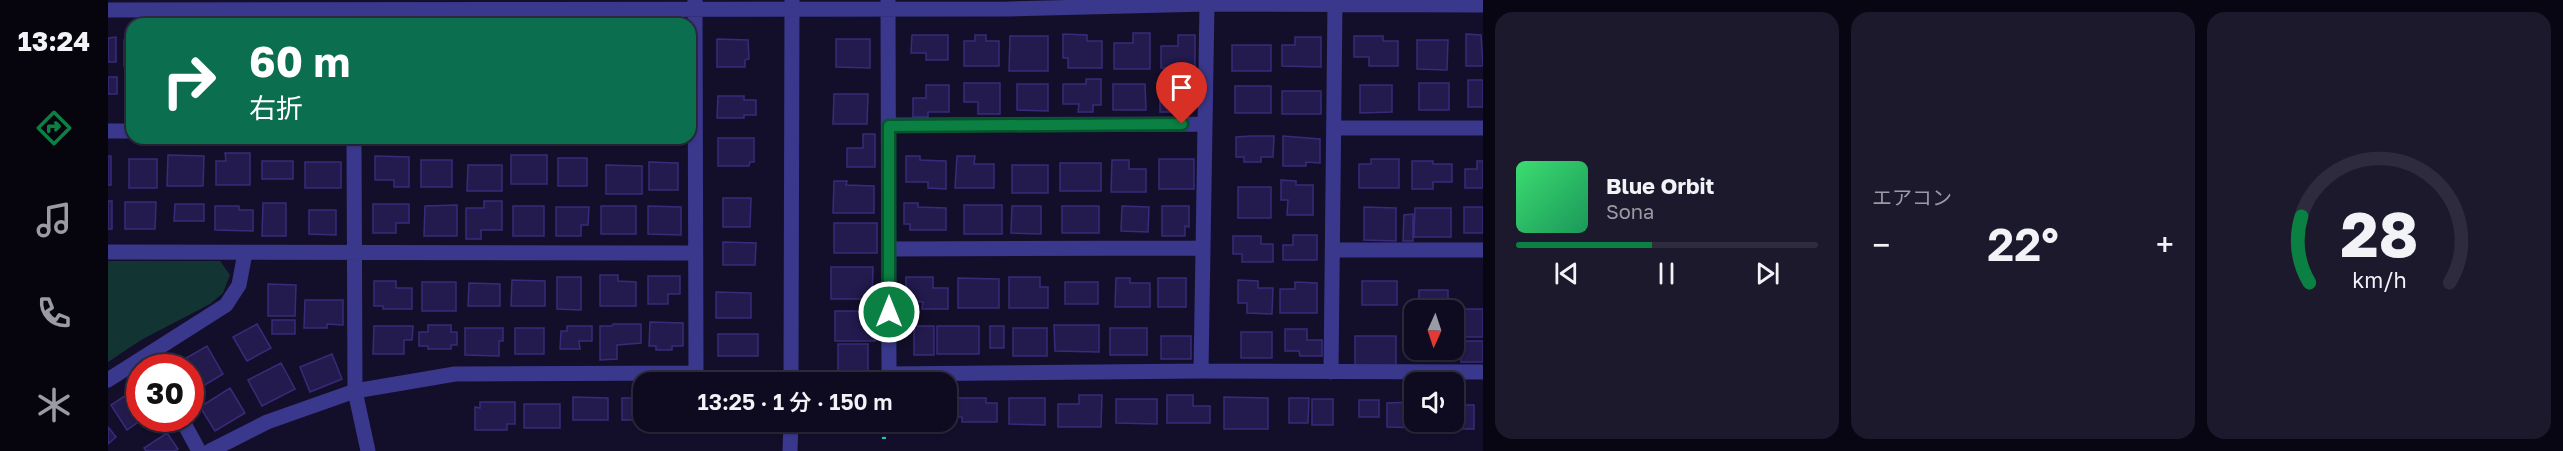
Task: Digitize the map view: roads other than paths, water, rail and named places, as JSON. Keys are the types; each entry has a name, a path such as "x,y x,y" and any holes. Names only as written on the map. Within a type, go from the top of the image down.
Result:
{"street":[{"path":"108,10 353,11 695,4 1483,6"},
{"path":"888,4 889,374 1201,371 1483,372"},
{"path":"1201,371 1207,4"},
{"path":"1331,372 1335,4"},
{"path":"791,372 792,5"},
{"path":"889,126 1205,124"},
{"path":"1334,128 1483,128"},
{"path":"108,131 126,131"},
{"path":"354,144 355,391 368,451"},
{"path":"210,451 267,422 355,391 455,374 696,373 692,144"},
{"path":"889,249 1203,248"},
{"path":"1334,250 1483,250"},
{"path":"108,252 695,253"},
{"path":"159,354 226,305 239,285 244,253"},
{"path":"108,380 126,372"},
{"path":"189,432 199,451"},
{"path":"790,451 791,432"}]}
